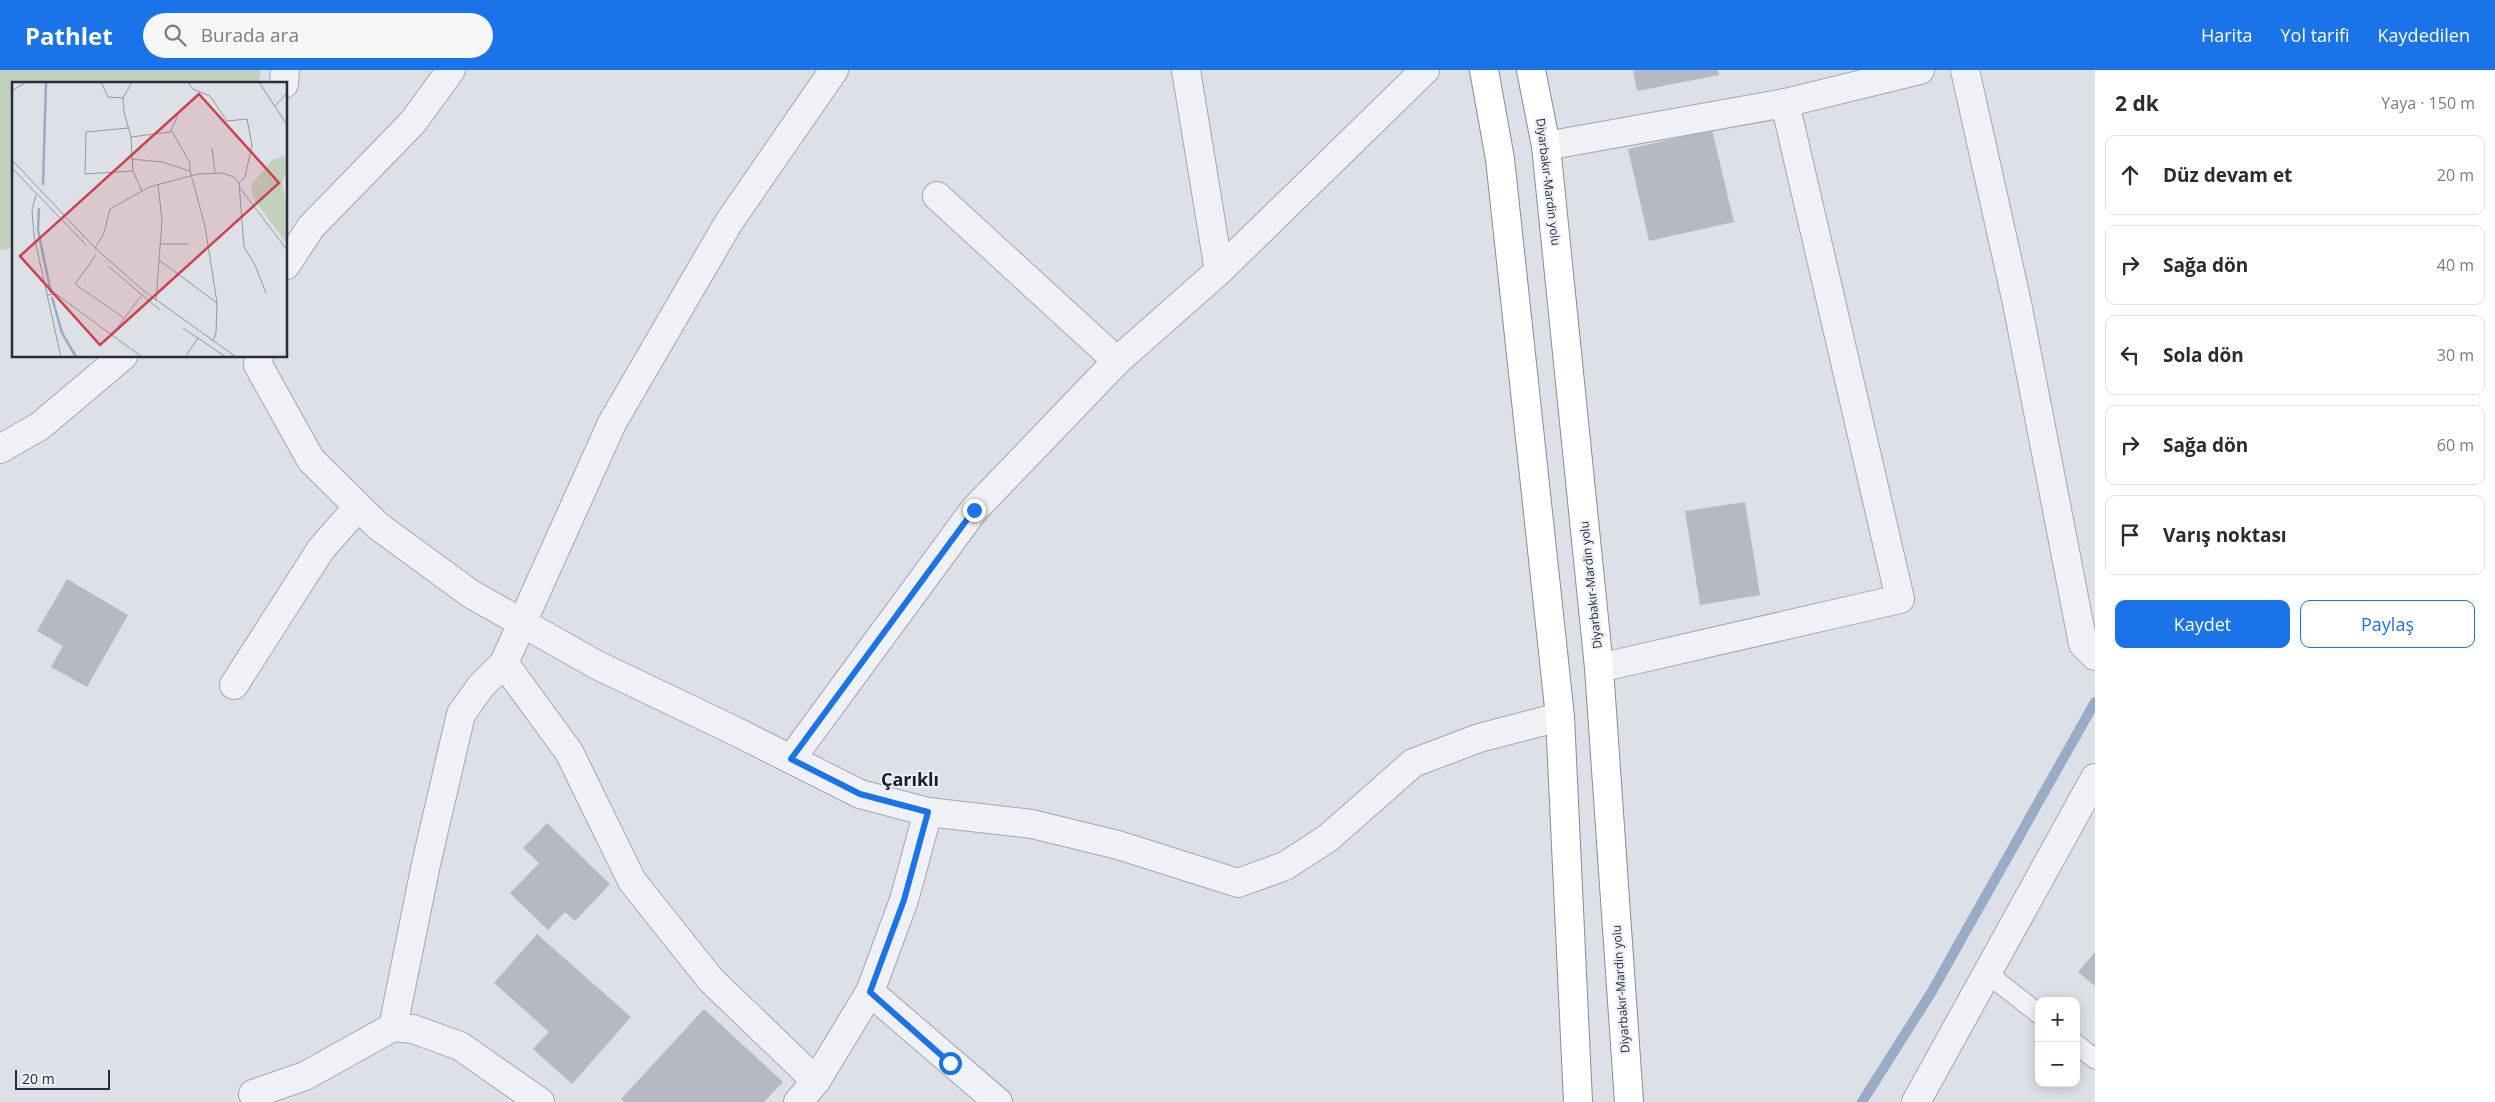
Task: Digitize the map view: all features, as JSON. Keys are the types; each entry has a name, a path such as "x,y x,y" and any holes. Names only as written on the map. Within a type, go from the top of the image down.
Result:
{"highway":[{"path":"1484,70 1500,159 1560,717 1578,1102"},
{"name":"Diyarbakır-Mardin yolu","path":"1531,70 1546,146 1599,668 1629,1102"}],"street":[{"path":"288,262 311,227 413,122 451,70"},
{"path":"393,1027 426,864 461,714 481,686 504,663 612,423 729,222 834,70"},
{"path":"1186,70 1218,271"},
{"path":"791,759 974,510 1117,361 1218,271 1425,70"},
{"path":"1546,146 1785,103 1920,70"},
{"path":"1965,70 2017,303 2089,650"},
{"path":"1599,668 1900,599 1785,103"},
{"path":"937,196 1117,361"},
{"path":"0,448 40,426 122,358"},
{"path":"259,358 258,365 311,460 378,526 472,594 597,665 860,794 928,812 1032,824 1118,845 1238,883 1285,866 1328,838 1413,763 1479,738 1560,717"},
{"path":"234,685 321,549 358,507"},
{"path":"504,663 569,752 632,881 711,980 816,1081"},
{"path":"1916,1102 2095,778"},
{"path":"798,1102 816,1081 870,992 904,900 928,812"},
{"path":"870,992 998,1102"},
{"path":"253,1094 304,1076 393,1027 413,1029 460,1046 540,1102"}],"lane":[{"path":"1988,974 2035,1011"},
{"path":"2080,1047 2095,1059"}],"green space":[{"path":"0,70 261,70 259,82 12,82 12,248 0,250"}],"building":[{"path":"1633,70 1718,70 1719,75 1637,91"},
{"path":"1712,130 1734,222 1649,241 1628,149"},
{"path":"1745,502 1760,595 1700,605 1685,511"},
{"path":"67,579 128,615 87,687 51,667 63,646 37,631"},
{"path":"547,823 610,884 575,921 565,912 548,930 510,893 539,863 523,848"},
{"path":"537,934 631,1017 572,1084 533,1049 549,1032 494,983"},
{"path":"2095,952 2095,986 2078,972"},
{"path":"704,1009 783,1082 764,1102 624,1102 621,1099"}],"waterway":[{"path":"1862,1102 1931,993 2095,702"}],"district":[{"name":"Çarıklı","path":"910,780"}],"route":[{"path":"950,1063 870,992 904,900 928,812 860,794 791,759 974,510"}]}
